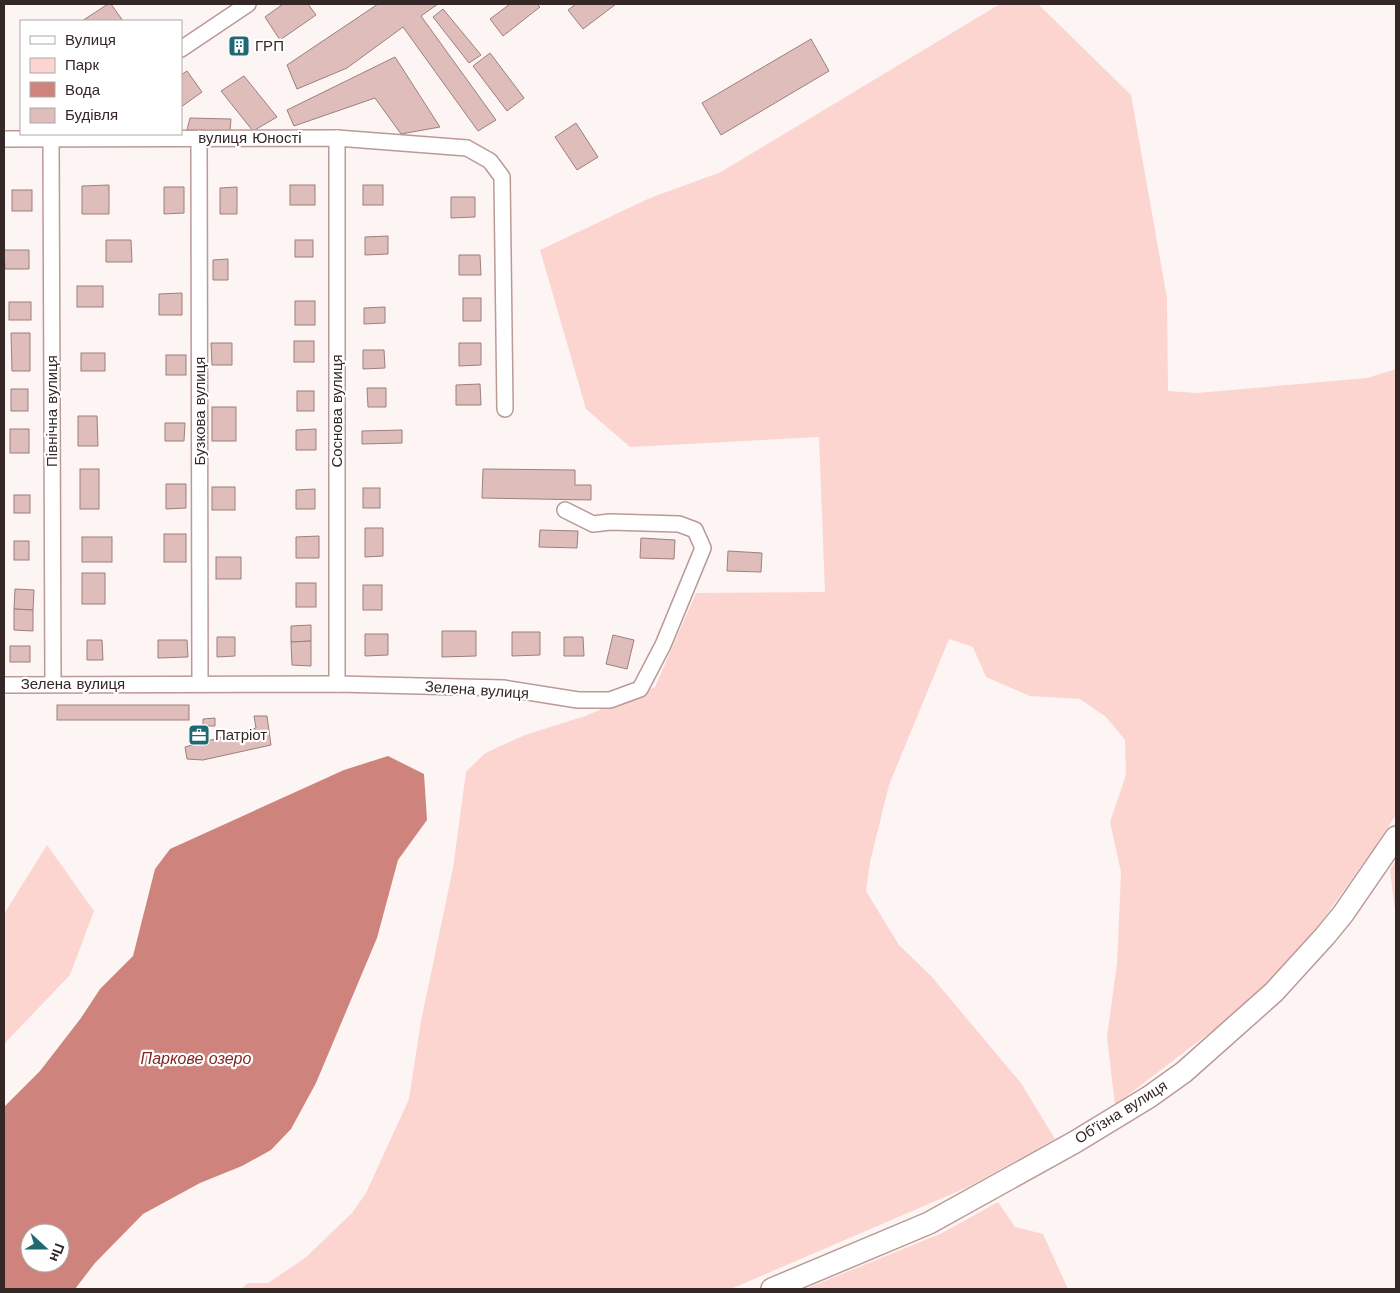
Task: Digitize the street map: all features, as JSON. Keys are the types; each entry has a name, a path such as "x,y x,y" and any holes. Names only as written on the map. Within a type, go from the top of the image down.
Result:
{"main road":[{"name":"Об’їзна вулиця","path":"772,1289 929,1223 1069,1145 1149,1097 1203,1056 1274,992 1343,914 1396,836"}],"street":[{"path":"182,48 248,4"},
{"name":"вулиця Юності","path":"4,139 54,136 337,138 467,148 490,162 502,177 505,409"},
{"name":"Північна вулиця","path":"54,136 54,684"},
{"name":"Бузкова вулиця","path":"199,138 200,684"},
{"name":"Соснова вулиця","path":"337,138 337,684"},
{"name":"Зелена вулиця","path":"4,685 337,684 503,688 578,700 610,700 640,689 663,646 703,548 695,530 679,524 610,522 592,524 565,510"}],"green space":[{"path":"1000,4 1038,4 1131,95 1167,298 1168,391 1197,393 1367,378 1396,369 1396,815 1309,939 1271,984 1115,1105 1107,1037 1117,964 1121,872 1110,822 1126,775 1125,740 1106,717 1080,699 1030,696 986,677 973,647 949,639 889,785 870,862 866,891 899,945 931,976 1021,1083 1055,1139 968,1187 731,1289 241,1289 248,1283 268,1283 305,1258 352,1213 366,1193 409,1099 421,1021 453,868 466,772 484,754 496,748 525,735 585,716 655,687 696,593 825,592 819,437 630,447 586,409 540,250 650,198 721,172"},
{"path":"47,845 94,911 70,975 4,1044 4,914"},
{"path":"1396,860 1396,919 1390,870"},
{"path":"998,1202 1015,1227 1043,1234 1068,1289 805,1289 942,1233"}],"water":[{"name":"Паркове озеро","path":"388,756 424,774 427,820 398,860 377,938 316,1083 291,1129 271,1150 242,1166 200,1183 143,1214 95,1263 75,1289 4,1289 4,1107 40,1071 81,1018 100,989 133,956 155,869 170,849 344,770"}],"building":[{"path":"108,4 111,4 122,20 84,20"},
{"path":"283,4 308,4 316,15 280,40 265,17"},
{"path":"378,4 438,4 421,16 496,120 478,131 403,27 347,68 297,89 287,65"},
{"path":"510,4 537,4 540,7 503,36 490,19"},
{"path":"576,4 616,4 583,29 568,10"},
{"path":"443,9 481,55 469,63 433,17"},
{"path":"811,39 829,71 721,135 702,103"},
{"name":"ГРП","path":"239,40 244,47 238,51 233,44"},
{"path":"490,53 524,98 507,111 473,66"},
{"path":"395,57 440,127 401,134 375,98 294,126 287,110"},
{"path":"187,71 202,92 182,106 182,74"},
{"path":"244,76 277,117 253,131 221,91"},
{"path":"190,118 231,119 230,131 187,130"},
{"path":"576,123 598,157 577,170 555,137"},
{"path":"109,185 109,214 82,214 82,186"},
{"path":"290,185 315,185 315,205 290,205"},
{"path":"363,185 383,185 383,205 363,205"},
{"path":"164,187 184,187 184,213 164,214"},
{"path":"237,187 237,214 220,214 220,188"},
{"path":"12,190 32,190 32,211 12,211"},
{"path":"451,197 475,197 475,217 451,218"},
{"path":"388,236 388,254 365,255 365,237"},
{"path":"106,240 131,240 132,262 106,262"},
{"path":"295,240 313,240 313,257 295,257"},
{"path":"4,250 29,250 29,269 5,269"},
{"path":"459,255 480,255 481,275 459,275"},
{"path":"228,259 228,280 213,280 213,260"},
{"path":"77,286 103,286 103,307 77,307"},
{"path":"182,293 182,315 159,315 159,294"},
{"path":"463,298 481,298 481,321 463,321"},
{"path":"295,301 315,301 315,325 295,325"},
{"path":"9,302 31,302 31,320 9,320"},
{"path":"385,307 385,323 364,324 364,308"},
{"path":"11,333 30,333 30,371 12,371"},
{"path":"294,341 314,341 314,362 294,362"},
{"path":"211,343 232,343 232,365 212,365"},
{"path":"459,343 481,343 481,365 459,366"},
{"path":"363,350 384,350 385,368 363,369"},
{"path":"81,353 105,353 105,371 81,371"},
{"path":"166,355 186,355 186,375 166,375"},
{"path":"480,384 481,405 456,405 456,385"},
{"path":"367,388 386,388 386,407 368,407"},
{"path":"11,389 28,389 28,411 11,411"},
{"path":"297,391 314,391 314,411 297,411"},
{"path":"212,407 236,407 236,441 212,441"},
{"path":"78,416 97,416 98,446 78,446"},
{"path":"165,423 185,423 184,441 165,441"},
{"path":"10,429 29,429 29,453 10,453"},
{"path":"316,429 316,450 296,450 296,430"},
{"path":"402,430 402,443 362,444 362,431"},
{"path":"80,469 99,469 99,509 80,509"},
{"path":"483,469 575,470 575,485 591,485 591,500 482,498"},
{"path":"166,484 186,484 186,508 166,509"},
{"path":"212,487 235,487 235,510 212,510"},
{"path":"363,488 380,488 380,508 363,508"},
{"path":"315,489 315,509 296,509 296,490"},
{"path":"14,495 30,495 30,513 14,513"},
{"path":"365,528 383,528 383,556 365,557"},
{"path":"540,530 578,531 577,548 539,547"},
{"path":"164,534 186,534 186,562 164,562"},
{"path":"319,536 319,558 296,558 296,537"},
{"path":"82,537 112,537 112,562 82,562"},
{"path":"641,538 675,540 674,559 640,558"},
{"path":"14,541 29,541 29,560 14,560"},
{"path":"728,551 762,553 761,572 727,571"},
{"path":"216,557 241,557 241,579 216,579"},
{"path":"82,573 105,573 105,604 82,604"},
{"path":"296,583 316,583 316,607 296,607"},
{"path":"363,585 382,585 382,610 363,610"},
{"path":"15,589 34,590 33,610 14,609"},
{"path":"14,609 33,610 33,631 14,630"},
{"path":"311,625 311,641 291,642 291,626"},
{"path":"442,631 476,631 476,656 442,657"},
{"path":"512,632 540,632 540,655 512,656"},
{"path":"365,634 388,634 388,655 365,656"},
{"path":"613,635 634,640 627,669 606,664"},
{"path":"217,637 235,637 235,656 217,657"},
{"path":"564,637 583,637 584,656 564,656"},
{"path":"87,640 102,640 103,660 87,660"},
{"path":"158,640 187,640 188,657 158,658"},
{"path":"311,641 311,666 292,665 291,642"},
{"path":"10,646 30,646 30,662 10,662"},
{"path":"57,705 189,705 189,720 57,720"},
{"path":"254,716 267,716 271,745 203,760 187,759 185,747 256,728"},
{"path":"215,718 215,726 203,726 203,719"}],"place":[{"name":"ГРП","path":"239,46"},
{"name":"Патріот","path":"199,735"}]}
